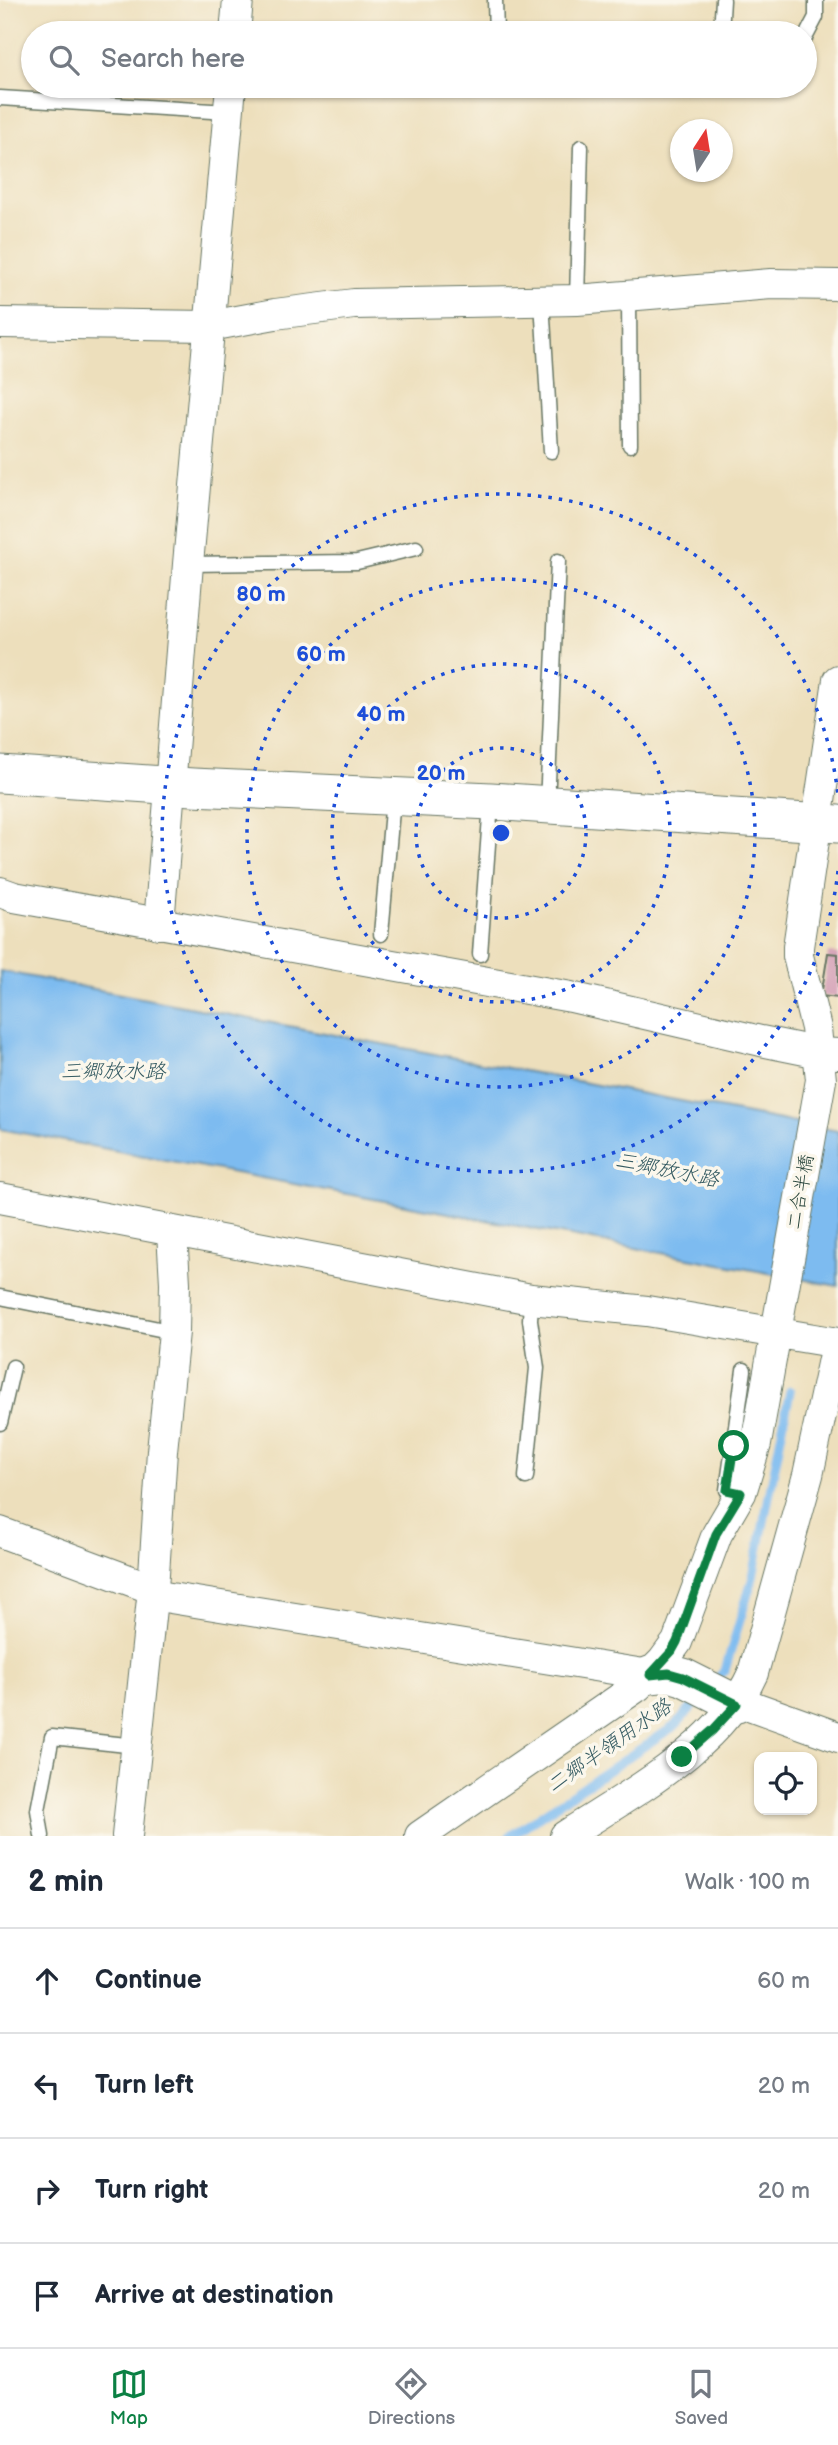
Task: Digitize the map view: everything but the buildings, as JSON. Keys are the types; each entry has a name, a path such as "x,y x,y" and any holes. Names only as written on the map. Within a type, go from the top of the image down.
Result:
{"street":[{"path":"236,21 238,0"},
{"path":"159,924 230,99"},
{"path":"0,323 210,327 275,314 354,304 577,300 771,284 838,285"},
{"path":"0,892 14,897 159,924 571,997 826,1062 798,956 827,822 838,680"},
{"path":"0,774 827,822"},
{"name":"二合半橋","path":"420,1836 650,1675 677,1642 716,1534 741,1493 756,1444 826,1062"},
{"path":"0,1198 531,1299 647,1311 778,1318 838,1343"},
{"path":"127,1836 152,1592 174,1332 172,1232"},
{"path":"565,1836 682,1757 737,1704 753,1673 808,1475 833,1359 838,1360"},
{"path":"0,1532 152,1592 650,1675 669,1673 683,1677 737,1704 838,1737"}],"lane":[{"path":"495,0 496,21"},
{"path":"722,21 723,0"},
{"path":"815,21 816,0"},
{"path":"0,99 230,99"},
{"path":"577,300 581,147"},
{"path":"629,296 630,445"},
{"path":"542,301 551,451"},
{"path":"188,564 357,562 416,548"},
{"path":"547,805 558,561"},
{"path":"381,934 393,797"},
{"path":"480,954 491,801"},
{"path":"0,1297 174,1332"},
{"path":"526,1477 537,1368 530,1320 531,1299"},
{"path":"0,1423 13,1367"},
{"path":"741,1493 727,1490 744,1370"},
{"path":"42,1836 38,1810 52,1737 136,1746"}],"water":[{"name":"三郷放水路","path":"0,971 838,1131 838,1286 0,1129"}],"waterway":[{"name":"二郷半領用水路","path":"714,1682 725,1670 753,1577 790,1391"},
{"name":"二郷半領用水路","path":"510,1836 676,1725 703,1695"}],"route":[{"path":"682,1757 737,1704 690,1679 669,1673 650,1675 677,1642 716,1534 741,1493 727,1490 734,1446"}]}
